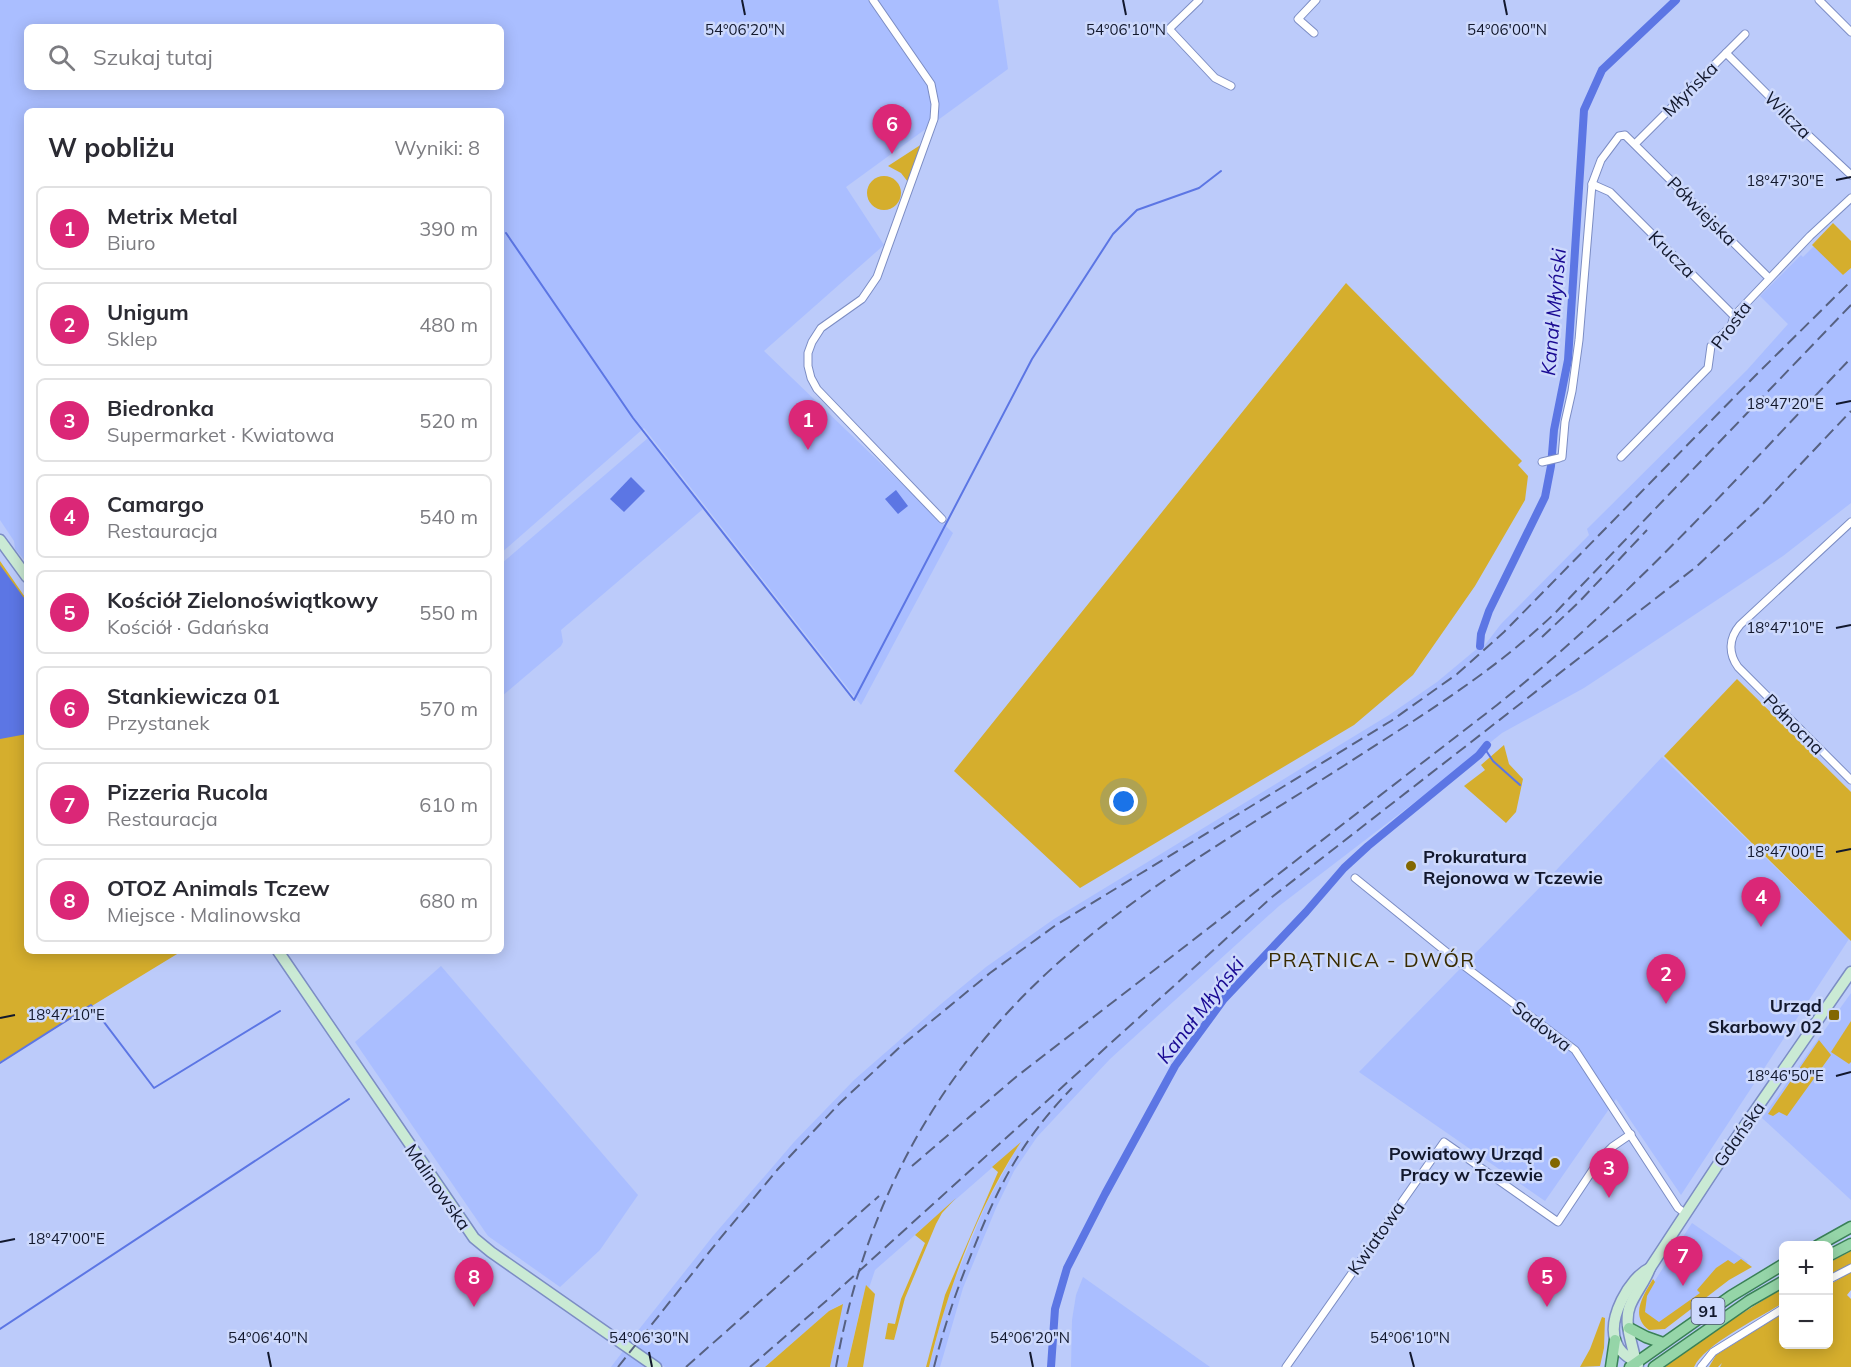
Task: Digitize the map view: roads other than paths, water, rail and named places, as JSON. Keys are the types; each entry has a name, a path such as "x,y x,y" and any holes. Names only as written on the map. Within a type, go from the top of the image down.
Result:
{"main road":[{"path":"1825,1241 1851,1227"},
{"path":"1833,1253 1851,1244"},
{"name":"91","path":"1635,1366 1663,1343 1731,1296 1779,1267"},
{"name":"91","path":"1654,1367 1749,1301 1779,1284"},
{"path":"1629,1328 1663,1343"},
{"path":"1611,1367 1615,1340"}],"street":[{"path":"873,0 931,84 935,104 934,119 877,277 862,299 818,332 810,347 808,366 817,389 942,519"},
{"path":"1199,0 1169,29 1215,78 1231,86"},
{"path":"1314,33 1298,19 1316,0"},
{"path":"1820,0 1851,32"},
{"name":"Młyńska","path":"1635,144 1745,34"},
{"name":"Wilcza","path":"1726,53 1851,175"},
{"path":"1542,462 1560,458 1579,340 1592,184 1601,160 1619,136 1625,135 1635,144"},
{"name":"Półwiejska","path":"1635,144 1769,278"},
{"name":"Krucza","path":"1592,184 1610,192 1734,316"},
{"name":"Prosta","path":"1621,457 1708,368 1712,346 1731,326 1734,316 1769,278 1851,198"},
{"name":"Północna","path":"1851,522 1736,629 1731,648 1732,658 1738,667 1851,780"},
{"path":"0,540 24,573"},
{"name":"Sadowa","path":"1354,878 1446,952 1575,1050 1678,1208 1686,1214"},
{"name":"Malinowska","path":"280,954 474,1238 656,1367"},
{"name":"Gdańska","path":"1635,1366 1627,1317 1630,1305 1650,1268 1851,972"},
{"name":"Kwiatowa","path":"1286,1367 1444,1142 1558,1222 1600,1159 1612,1147 1631,1134"},
{"name":"Gdańska","path":"1615,1340 1620,1302 1639,1276 1650,1268"},
{"path":"1833,1277 1851,1268"},
{"path":"1701,1367 1718,1348 1779,1311"},
{"path":"1615,1340 1625,1356 1635,1366"}],"water":[{"path":"631,477 645,491 624,512 610,499"},
{"path":"896,490 908,506 898,514 885,499"},
{"path":"0,565 24,598 24,735 0,739"}],"waterway":[{"name":"Kanał Młyński","path":"1480,646 1481,634 1489,611 1545,497 1551,466 1554,430 1568,360 1584,110 1602,70 1676,0"},
{"path":"506,233 633,418 854,700 1032,359 1113,234 1137,210 1199,188 1221,171"},
{"name":"Kanał Młyński","path":"1051,1367 1055,1309 1067,1268 1175,1066 1224,999 1344,868 1479,755 1487,745"},
{"path":"1485,749 1493,761 1520,785"},
{"path":"0,1063 91,1005 154,1088 280,1011"},
{"path":"0,1329 349,1099"}],"railway":[{"path":"618,1367 778,1169 840,1103 901,1046 990,973 1056,925 1391,721 1457,674 1504,632 1851,281"},
{"path":"836,1367 850,1304 868,1244 891,1187 919,1133 952,1082 990,1033 1032,987 1080,944 1143,895 1428,712 1507,655 1556,612 1851,305"},
{"path":"912,1166 1016,1077 1497,705 1545,665 1680,538 1851,358"},
{"path":"750,1367 825,1302 1272,897 1696,567 1760,507 1851,411"},
{"path":"1542,637 1579,602 1647,530"},
{"path":"934,1367 962,1279 992,1204 1014,1164 1039,1126 1072,1088"},
{"path":"686,1367 879,1196"}],"place":[{"name":"Stankiewicza 01","path":"892,154"},
{"name":"Metrix Metal","path":"808,450"},
{"name":"Prokuratura Rejonowa w Tczewie","path":"1411,866"},
{"name":"Camargo","path":"1761,927"},
{"name":"Unigum","path":"1666,1004"},
{"name":"Urząd Skarbowy 02","path":"1834,1015"},
{"name":"Powiatowy Urząd Pracy w Tczewie","path":"1555,1163"},
{"name":"Biedronka","path":"1609,1198"},
{"name":"Pizzeria Rucola","path":"1683,1286"},
{"name":"OTOZ Animals Tczew","path":"474,1307"},
{"name":"Kościół Zielonoświątkowy","path":"1547,1307"}],"district":[{"name":"PRĄTNICA - DWÓR","path":"1372,959"}]}
